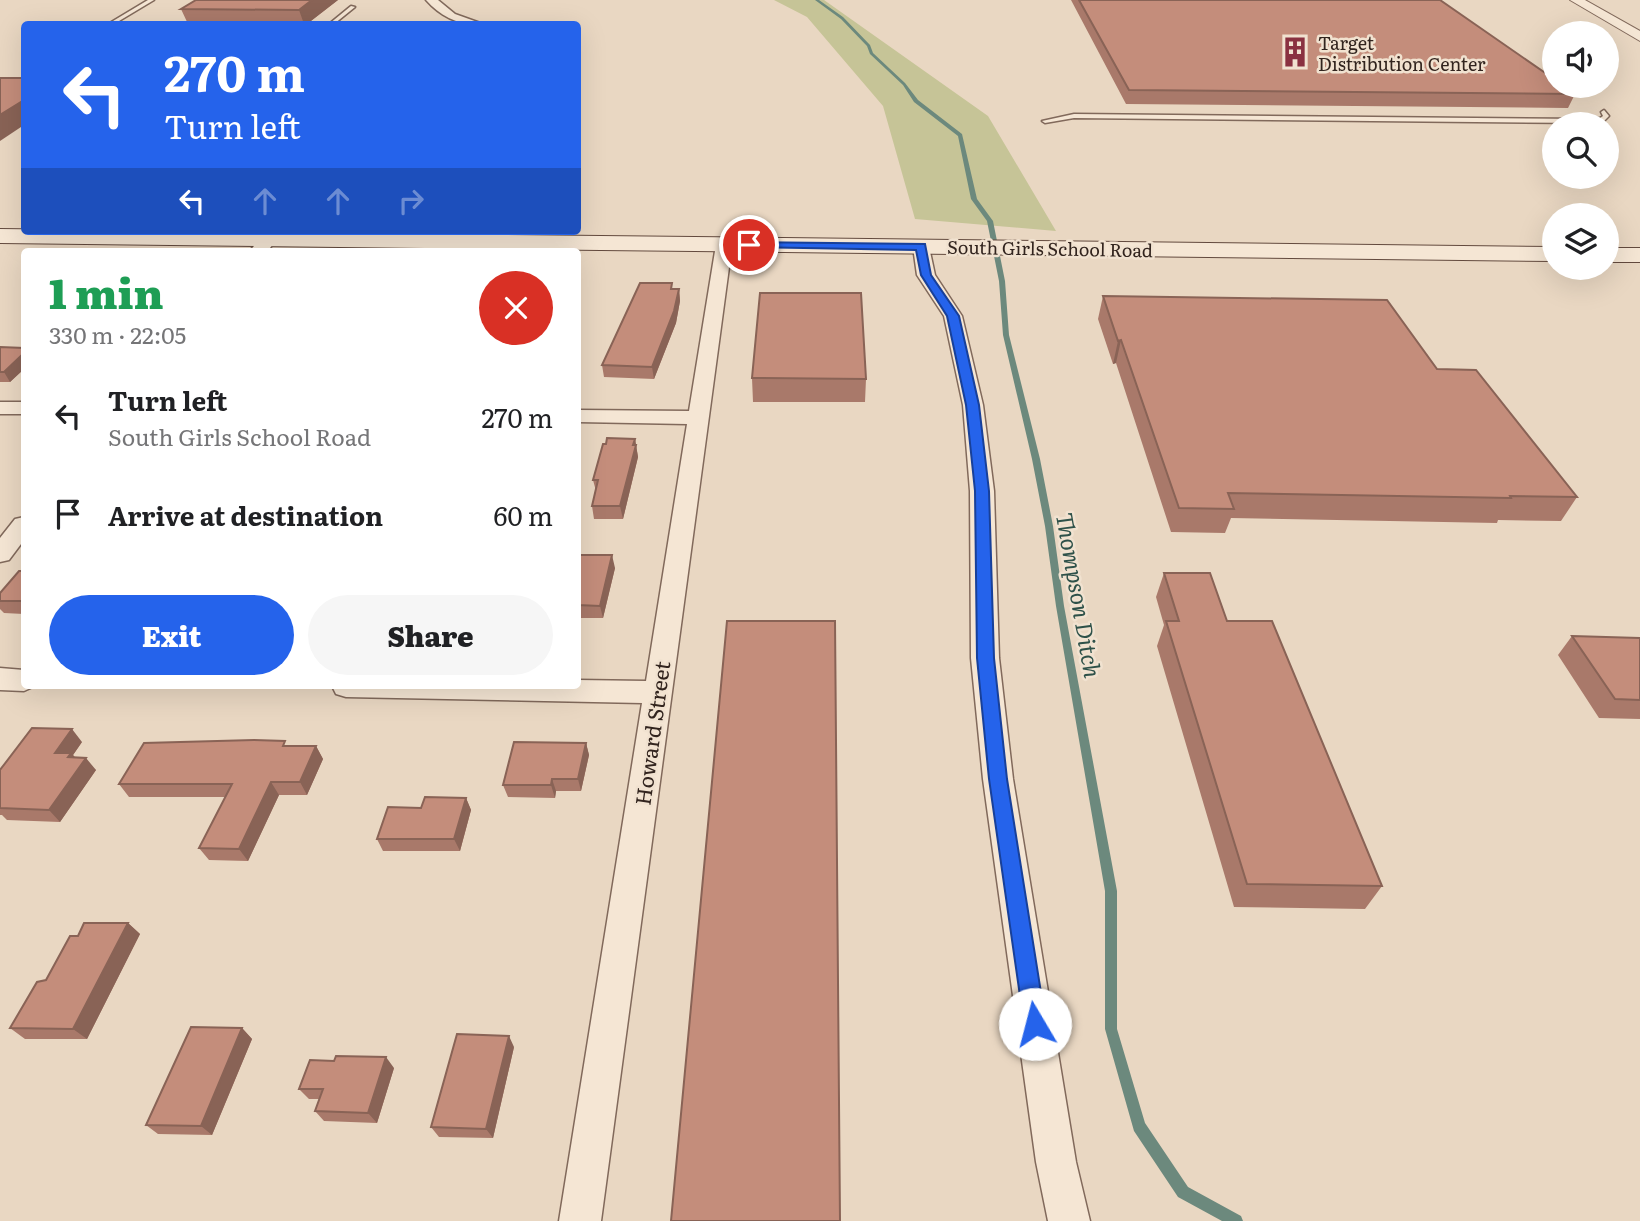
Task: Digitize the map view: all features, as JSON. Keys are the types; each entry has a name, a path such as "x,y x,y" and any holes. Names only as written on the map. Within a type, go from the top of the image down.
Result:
{"main road":[{"name":"South Girls School Road","path":"0,236 263,246 425,236 724,245 1542,254"},
{"path":"1619,255 1640,255"}],"street":[{"path":"431,0 452,16 468,21"},
{"path":"1576,0 1640,37"},
{"name":"Howard Street","path":"580,1221 724,245"},
{"path":"921,247 926,275 953,316 973,405 982,491 985,658 998,779 1056,1162 1069,1221"},
{"path":"0,408 21,408"},
{"path":"581,416 698,418"},
{"path":"0,554 21,529"},
{"path":"0,680 21,680"},
{"path":"502,689 657,692"}],"lane":[{"path":"116,21 152,0"},
{"path":"335,21 353,7"},
{"path":"1045,121 1074,116 1586,121 1602,120 1606,116 1604,111"}],"shaded area":[{"path":"774,0 824,0 988,116 1056,231 915,219 883,106 807,17"}],"building":[{"path":"196,0 312,0 299,10 181,9"},
{"name":"Target Distribution Center","path":"1079,0 1440,0 1542,71 1542,94 1129,90"},
{"path":"0,78 21,78 21,102 0,115"},
{"path":"640,283 672,283 671,289 679,289 674,311 652,367 602,365"},
{"path":"760,293 861,293 866,379 752,378"},
{"path":"1103,296 1387,300 1437,369 1476,370 1577,497 1228,493 1234,509 1179,508"},
{"path":"0,347 21,348 21,356 4,372 0,372"},
{"path":"607,438 635,439 633,445 636,445 620,506 592,506 598,480 593,480"},
{"path":"581,555 612,555 600,606 581,605"},
{"path":"21,571 21,601 0,601 0,593"},
{"path":"1164,573 1210,573 1227,621 1272,621 1382,886 1247,884 1166,621 1179,621"},
{"path":"727,621 835,621 840,1221 671,1221"},
{"path":"1572,636 1640,638 1640,700 1615,699"},
{"path":"32,728 72,729 55,753 71,753 68,757 86,758 49,810 0,808 0,770"},
{"path":"285,741 283,746 316,746 300,782 271,782 239,849 199,848 232,784 119,784 144,743"},
{"path":"514,742 586,743 578,779 552,779 551,785 503,785"},
{"path":"425,797 466,798 454,839 377,839 388,807 421,808"},
{"path":"84,923 128,923 73,1029 10,1028 37,982 46,980 70,936 78,936"},
{"path":"191,1027 242,1028 201,1126 146,1125"},
{"path":"457,1034 509,1036 486,1129 431,1127"},
{"path":"336,1056 386,1057 368,1113 315,1111 323,1089 299,1089 310,1060 334,1061"}],"waterway":[{"name":"Thompson Ditch","path":"817,0 842,18 869,46 871,53 904,84 916,101 960,135 974,199 990,221 1002,281 1006,335 1049,526 1060,606 1111,891 1111,1029 1139,1126 1183,1192 1236,1221"}],"place":[{"name":"Target Distribution Center","path":"1295,52"}],"route":[{"path":"749,245 921,247 926,275 953,316 973,405 982,491 985,658 998,779 1035,1024"}]}
